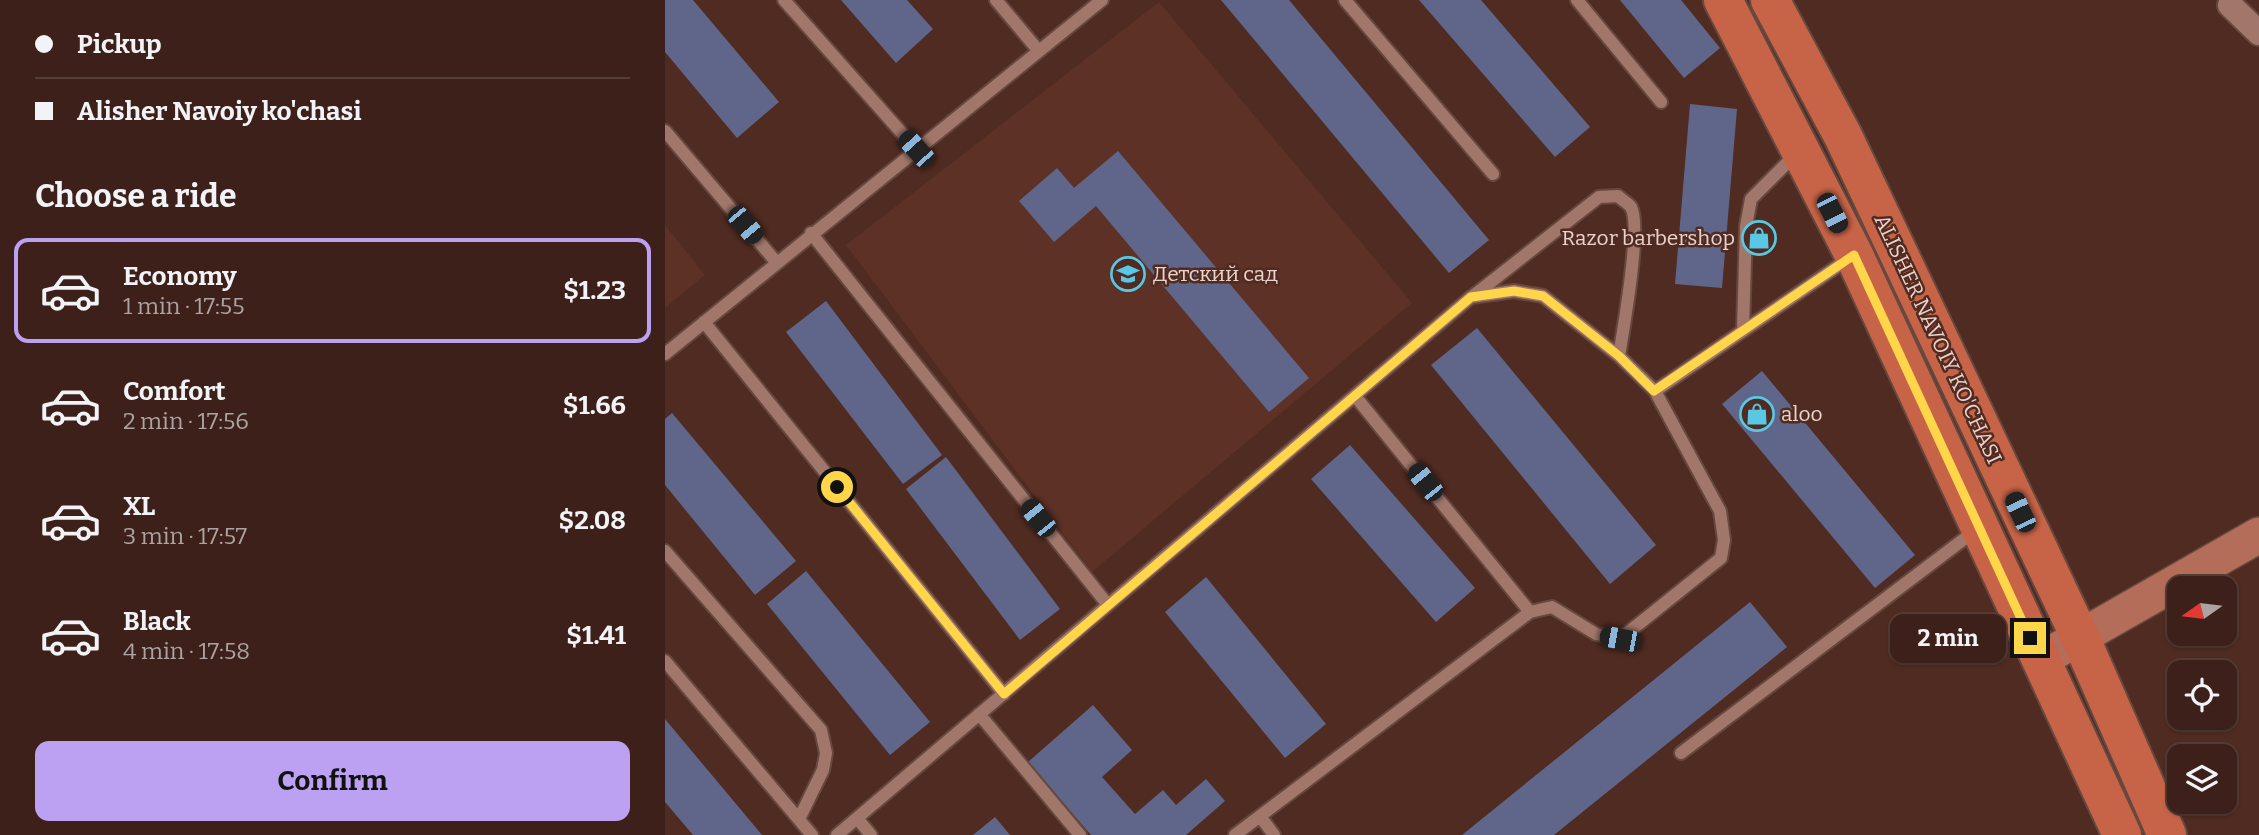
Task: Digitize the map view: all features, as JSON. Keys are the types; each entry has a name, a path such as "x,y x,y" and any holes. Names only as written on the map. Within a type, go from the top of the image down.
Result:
{"main road":[{"name":"ALISHER NAVOIY KO'CHASI","path":"1723,0 1854,255 2122,835"},
{"name":"ALISHER NAVOIY KO'CHASI","path":"1770,0 1843,136 2080,638 2167,835"},
{"path":"2041,660 2259,535"}],"street":[{"path":"2230,5 2259,33"}],"lane":[{"path":"784,0 916,149"},
{"path":"996,0 1038,50"},
{"path":"665,354 811,233 1102,0"},
{"path":"1345,0 1493,174"},
{"path":"1577,0 1661,103"},
{"path":"665,131 777,263"},
{"path":"1744,330 1746,226 1751,199 1800,151"},
{"path":"837,835 1471,297 1599,197 1618,197 1631,208 1634,220 1630,290 1619,356"},
{"path":"811,233 1108,605"},
{"path":"1654,391 1854,255"},
{"path":"1235,835 1530,612 1552,607 1595,634 1620,639 1721,558 1724,540 1720,511 1654,391 1619,356 1543,296 1514,291 1471,297"},
{"path":"704,322 1004,694"},
{"path":"1355,396 1530,612"},
{"path":"1681,753 1979,528"},
{"path":"665,551 821,730 826,753 823,771 799,819"},
{"path":"665,661 812,835"},
{"path":"979,714 1080,835"},
{"path":"1260,816 1275,835"},
{"path":"857,818 871,835"}],"shaded area":[{"name":"Детский сад","path":"1159,2 1412,303 1092,572 846,245"},
{"path":"665,225 705,275 665,308"}],"building":[{"path":"665,0 693,0 779,102 737,138 665,52"},
{"path":"841,0 907,0 933,29 896,63"},
{"path":"1221,0 1289,0 1489,240 1449,273"},
{"path":"1419,0 1481,0 1590,127 1555,157"},
{"path":"1620,0 1681,0 1720,48 1684,78"},
{"path":"1690,104 1737,109 1722,288 1675,284"},
{"path":"1118,151 1309,378 1269,412 1096,206 1054,242 1019,201 1057,168 1074,188"},
{"path":"826,301 942,455 903,484 786,332"},
{"path":"1477,328 1656,545 1610,584 1431,365"},
{"path":"1762,371 1915,555 1875,588 1722,404"},
{"path":"672,413 796,561 755,595 665,485 665,419"},
{"path":"1350,445 1475,588 1436,622 1311,479"},
{"path":"946,457 1060,609 1020,640 906,489"},
{"path":"806,571 930,722 890,755 767,604"},
{"path":"1206,577 1326,724 1285,758 1165,612"},
{"path":"1750,602 1787,647 1554,835 1462,835"},
{"path":"1093,705 1132,750 1102,777 1135,814 1163,790 1176,805 1206,779 1225,801 1186,835 1091,835 1028,762"},
{"path":"665,719 762,835 693,835 665,802"},
{"path":"995,817 1010,835 973,835"}],"place":[{"name":"Razor barbershop","path":"1759,238"},
{"name":"Детский сад","path":"1128,274"},
{"name":"aloo","path":"1757,414"}],"route":[{"path":"837,487 1004,694 1471,297 1514,291 1543,296 1619,356 1654,391 1854,255 2030,638"}]}
